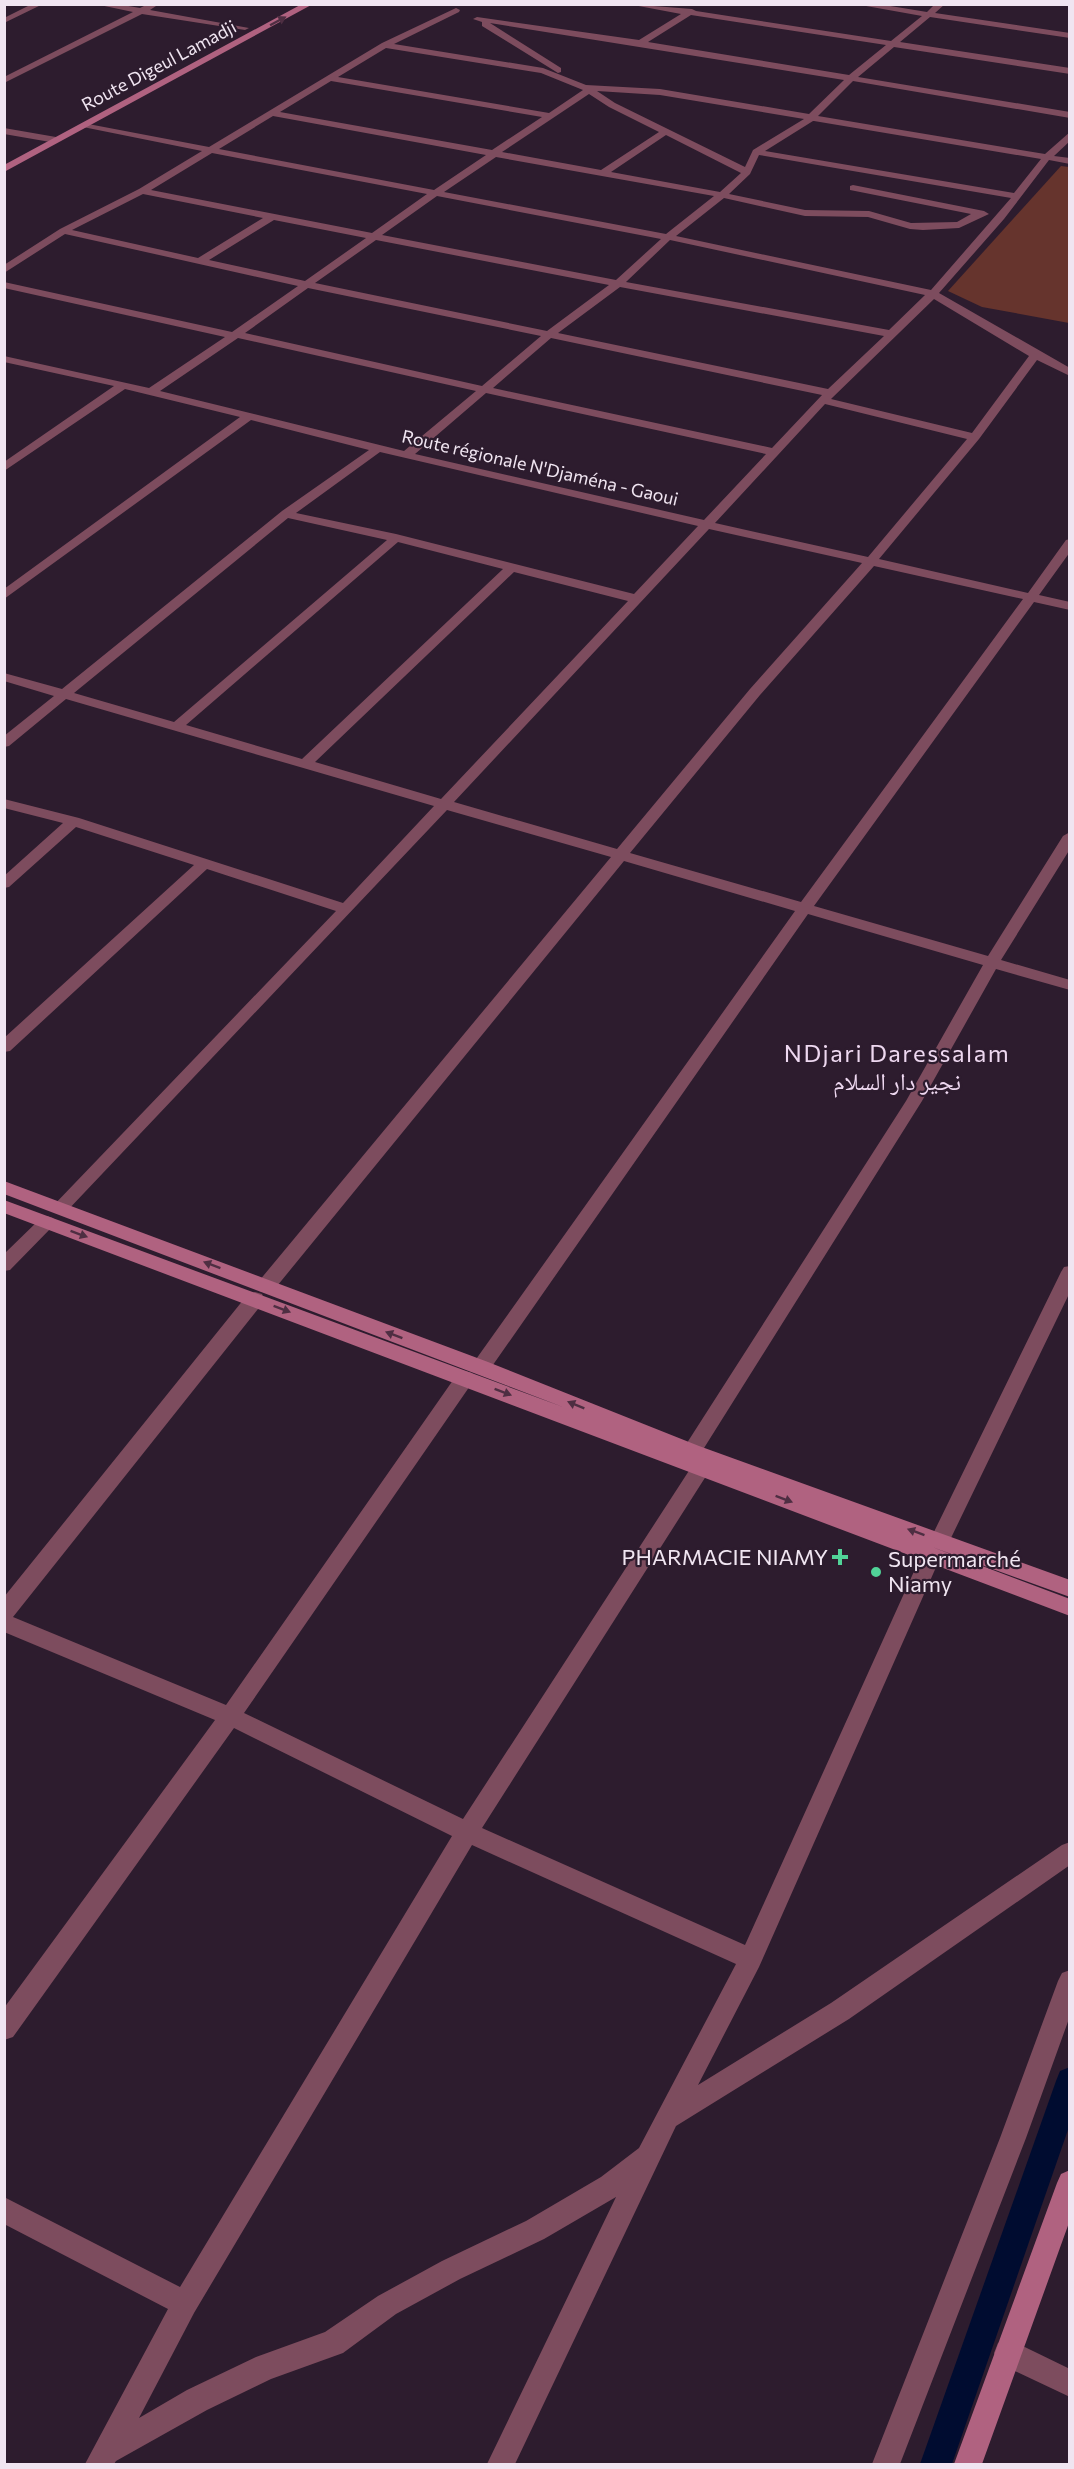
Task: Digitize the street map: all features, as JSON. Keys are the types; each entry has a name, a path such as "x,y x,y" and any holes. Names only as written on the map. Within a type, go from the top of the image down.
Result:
{"main road":[{"name":"Route Digeul Lamadji","path":"4,164 56,140 288,4"},
{"name":"Route Digeul Lamadji","path":"4,169 309,4"},
{"path":"4,1187 54,1215 473,1372 696,1459 936,1548 1070,1589"},
{"path":"4,1206 54,1215"},
{"path":"936,1548 1070,1608"},
{"path":"968,2464 1070,2183"}],"street":[{"path":"4,21 39,4"},
{"path":"99,4 245,28"},
{"path":"4,81 155,4"},
{"path":"632,4 1070,71"},
{"path":"640,44 702,4"},
{"path":"859,4 1070,36"},
{"path":"406,455 550,334 618,284 668,237 722,195 747,172 756,152 796,130 810,119 850,79 941,4"},
{"path":"4,270 63,231 142,191 385,45 452,8 477,19 612,105 747,172"},
{"path":"477,19 1070,115"},
{"path":"385,45 543,71 587,89 660,92 748,105 810,119 1070,162"},
{"path":"330,78 551,117"},
{"path":"150,392 235,335 435,193 551,117 587,89"},
{"path":"271,113 722,195 805,213 869,214 910,226 923,227 959,225 979,214"},
{"path":"82,126 668,237 933,294 1035,356 1070,373"},
{"path":"4,130 56,140"},
{"path":"602,174 665,132"},
{"path":"4,1265 346,909 774,452 933,294 1001,217 1046,158 1070,135"},
{"path":"756,152 1016,196"},
{"path":"853,188 1001,217"},
{"path":"142,191 618,284 892,334"},
{"path":"198,262 273,216"},
{"path":"63,231 198,262 550,334 827,397 975,437"},
{"path":"4,285 774,452"},
{"path":"4,1613 260,1292 756,692 871,561 975,437 1035,356"},
{"name":"Route régionale N'Djaména - Gaoui","path":"7,362 124,385 406,455 1070,606"},
{"path":"4,468 124,385"},
{"path":"4,595 249,416"},
{"path":"4,743 286,514 379,448"},
{"path":"286,514 396,538 637,599"},
{"path":"176,727 396,538"},
{"path":"4,2029 230,1716 805,908 1070,543"},
{"path":"304,765 512,567"},
{"path":"4,677 1070,985"},
{"path":"4,803 74,822 346,909"},
{"path":"4,884 74,822"},
{"path":"103,2458 185,2304 467,1832 914,1101 992,962 1070,836"},
{"path":"4,1047 205,863"},
{"path":"501,2464 667,2118 751,1959 936,1548 1070,1272"},
{"path":"4,1623 230,1716 467,1832 751,1959"},
{"path":"667,2118 840,2011 1070,1852"},
{"path":"886,2464 1013,2138 1070,1981"},
{"path":"103,2458 197,2400 267,2367 333,2343 396,2300 451,2270 535,2230 610,2186 649,2156"},
{"path":"4,2210 185,2304"},
{"path":"1008,2353 1070,2384"}],"shaded area":[{"path":"1061,166 1069,167 1069,323 982,307 948,291"}],"waterway":[{"path":"936,2464 1070,2081"}],"place":[{"name":"PHARMACIE NIAMY","path":"840,1557"},
{"name":"Supermarché Niamy","path":"876,1572"}],"district":[{"name":"NDjari Daressalam نجير دار السلام","path":"897,1068"}]}
